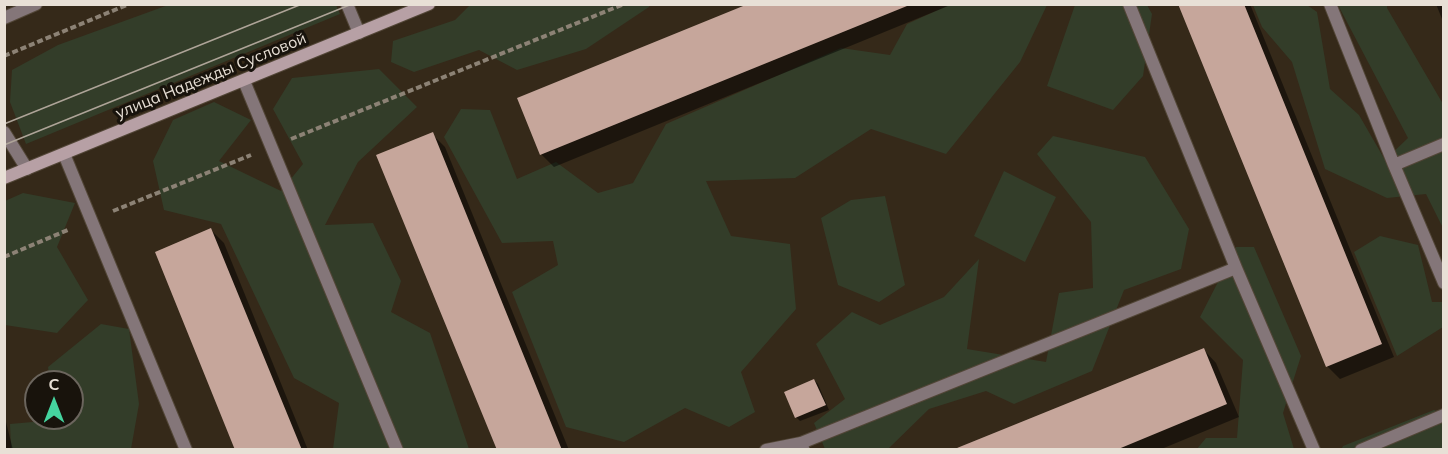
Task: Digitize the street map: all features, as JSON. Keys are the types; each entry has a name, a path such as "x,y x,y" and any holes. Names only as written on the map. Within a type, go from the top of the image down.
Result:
{"main road":[{"name":"улица Надежды Сусловой","path":"4,178 429,4"}],"street":[{"path":"4,18 36,4"},
{"path":"347,4 360,33"},
{"path":"1129,4 1236,268 1314,450"},
{"path":"1330,4 1443,282"},
{"path":"244,81 397,450"},
{"path":"4,132 27,169"},
{"path":"1394,165 1443,144"},
{"path":"64,154 186,450"},
{"path":"766,450 802,446 1236,268"},
{"path":"1361,450 1443,415"}],"path":[{"path":"4,56 129,4"},
{"path":"4,257 624,4"}],"green space":[{"path":"171,4 336,5 340,14 26,144 10,102 12,70 58,45"},
{"path":"470,5 650,5 586,49 517,70 479,50 414,72 391,62 393,41 455,20"},
{"path":"949,5 1047,5 1020,62 946,154 871,129 795,178 706,181 731,236 790,244 796,309 741,372 755,412 729,427 685,408 624,442 566,427 512,292 558,265 553,241 502,243 444,137 461,109 490,110 517,179 556,162 598,193 633,183 666,124 841,48 890,55 907,24"},
{"path":"1075,5 1147,5 1152,14 1143,76 1113,110 1047,86"},
{"path":"1253,5 1307,5 1317,12 1330,89 1359,115 1385,160 1408,138 1338,5 1387,5 1443,104 1443,228 1426,194 1387,198 1325,169 1292,62 1262,27"},
{"path":"379,69 417,107 358,162 325,225 373,223 401,281 391,312 430,333 469,449 333,449 339,403 294,378 221,224 164,210 153,161 173,120 214,102 251,120 219,161 281,191 303,164 273,109 292,78"},
{"path":"1053,136 1145,157 1189,229 1181,269 1124,290 1092,371 1014,404 986,391 929,409 888,449 825,449 814,423 845,399 816,344 852,312 880,325 944,297 979,259 967,349 1046,362 1059,293 1093,288 1091,222 1037,154"},
{"path":"1004,171 1056,197 1025,262 974,236"},
{"path":"23,193 75,203 57,247 88,300 57,333 5,325 5,201"},
{"path":"885,196 905,285 879,302 838,285 821,218 851,200"},
{"path":"1380,236 1418,245 1432,302 1443,302 1443,327 1397,356 1354,252"},
{"path":"1236,247 1254,247 1301,356 1283,413 1294,449 1196,450 1206,438 1237,438 1243,360 1200,317"},
{"path":"101,324 129,329 139,404 131,449 11,449 10,424 24,423 24,430 84,430 84,370 48,370 48,367"},
{"path":"1434,410 1443,413 1443,449 1341,450 1343,446"}],"building":[{"path":"748,4 907,6 540,155 517,98"},
{"path":"1178,4 1244,4 1382,344 1326,367"},
{"path":"433,132 562,450 497,450 376,155"},
{"path":"211,228 302,450 235,450 155,252"},
{"path":"1204,348 1227,404 1116,450 958,450 957,448"},
{"path":"814,379 826,405 795,418 784,392"}],"tram line":[{"path":"4,124 302,4"},
{"path":"4,145 352,4"}]}
